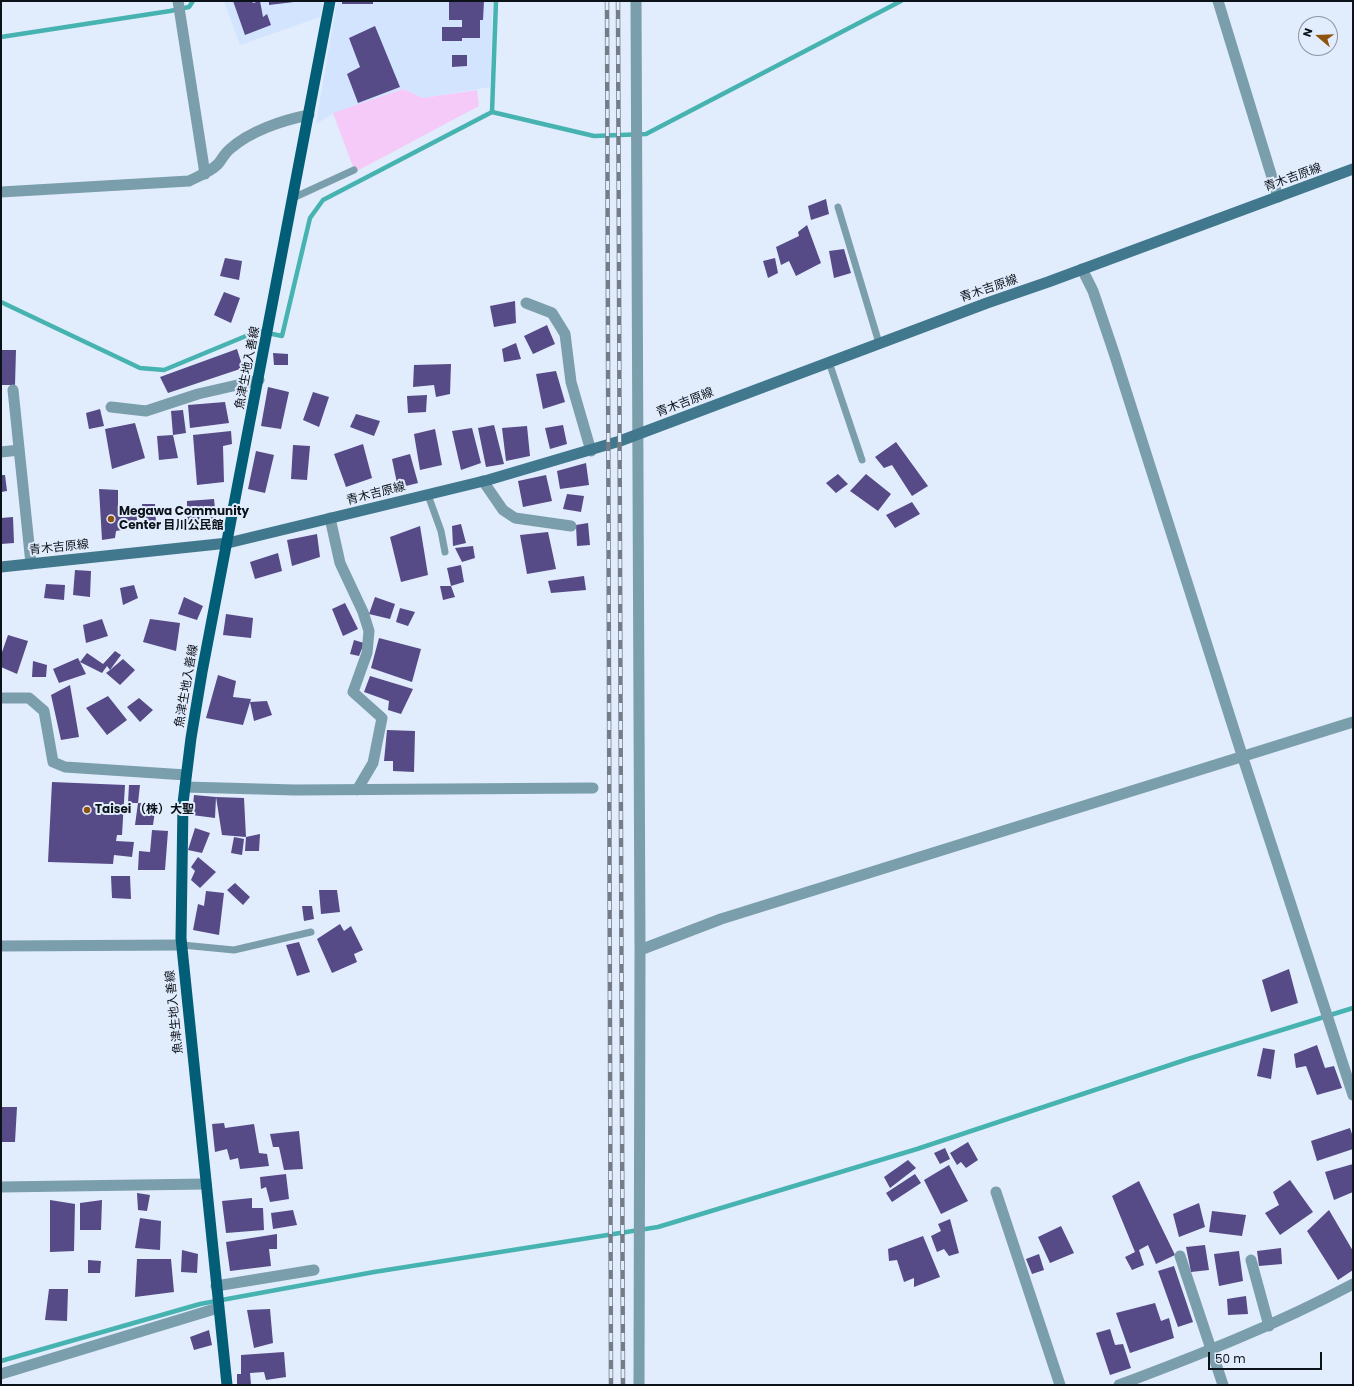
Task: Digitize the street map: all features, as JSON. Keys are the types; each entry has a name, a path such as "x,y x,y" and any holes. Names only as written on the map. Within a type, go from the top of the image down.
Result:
{"main road":[{"name":"魚津生地入善線","path":"227,1385 182,945 182,834 185,787 202,672 228,543 330,1"},
{"name":"青木吉原線","path":"1,567 228,543 483,481 591,451 879,343 1353,169"}],"street":[{"path":"178,1 205,174"},
{"path":"636,1 640,950 639,1385"},
{"path":"1218,1 1278,197"},
{"path":"1,192 189,181 205,174 217,165 230,149 256,133 309,115"},
{"path":"1082,269 1093,291 1114,353 1243,758 1353,1095"},
{"path":"526,303 552,313 565,334 571,382 591,451"},
{"path":"111,407 146,411 198,394 259,380"},
{"path":"13,390 31,564"},
{"path":"1,452 19,450"},
{"path":"483,481 503,510 515,518 571,526"},
{"path":"330,518 340,563 363,612 369,631 366,653 353,692 382,718 373,763 356,790"},
{"path":"1,698 29,698 44,711 53,762 65,767 186,775"},
{"path":"640,950 721,919 1243,758 1353,722"},
{"path":"185,787 295,790 592,788"},
{"path":"1,946 182,945"},
{"path":"1,1187 206,1184"},
{"path":"996,1192 1060,1385"},
{"path":"1180,1256 1223,1385"},
{"path":"1251,1260 1268,1326"},
{"path":"216,1286 314,1270"},
{"path":"1119,1385 1212,1350 1268,1326 1308,1308 1353,1284"},
{"path":"1,1374 218,1308"}],"lane":[{"path":"293,198 354,170"},
{"path":"838,208 879,343"},
{"path":"829,362 862,460"},
{"path":"428,494 441,531 445,552"},
{"path":"182,945 234,950 311,932"}],"shaded area":[{"path":"224,1 323,1 320,17 240,45"},
{"path":"337,1 493,1 490,87 423,98 403,89 334,113 316,124"},
{"path":"403,89 423,98 477,90 479,106 355,172 333,113"}],"building":[{"path":"233,1 252,1 253,3 260,1 263,17 267,14 271,25 245,35"},
{"path":"269,1 294,1 294,2 269,5"},
{"path":"342,1 373,1 373,4 342,4"},
{"path":"449,1 484,1 483,20 480,20 480,38 462,38 462,41 442,41 442,27 462,27 462,20 449,20"},
{"path":"375,26 400,87 358,103 347,74 360,67 349,38"},
{"path":"452,55 467,55 467,66 452,67"},
{"path":"826,199 829,214 811,220 808,206"},
{"path":"807,225 821,263 796,276 789,261 781,265 776,247 799,236 798,232"},
{"path":"844,249 851,273 834,278 829,251"},
{"path":"225,258 242,261 239,280 220,276"},
{"path":"775,258 778,273 768,278 763,261"},
{"path":"224,292 240,298 231,323 214,315"},
{"path":"515,301 516,323 494,327 490,306"},
{"path":"547,325 555,344 533,354 524,336"},
{"path":"516,343 521,359 504,362 502,349"},
{"path":"237,349 243,368 168,393 160,377"},
{"path":"1,350 16,350 15,385 1,385"},
{"path":"273,353 288,354 288,365 274,365"},
{"path":"451,364 450,394 436,397 434,385 413,387 414,365"},
{"path":"556,371 565,402 543,409 536,374"},
{"path":"268,387 289,392 281,429 261,426"},
{"path":"313,392 329,397 319,427 303,420"},
{"path":"427,395 426,412 408,413 407,396"},
{"path":"225,402 229,423 190,428 188,405"},
{"path":"100,409 104,426 89,429 86,413"},
{"path":"183,410 186,433 173,435 171,411"},
{"path":"356,414 380,421 374,436 350,427"},
{"path":"135,423 145,458 112,469 105,429"},
{"path":"494,425 504,464 486,467 478,428"},
{"path":"563,425 567,444 550,449 545,428"},
{"path":"527,426 530,456 506,461 502,428"},
{"path":"472,428 481,463 461,470 452,431"},
{"path":"435,429 442,465 420,470 414,434"},
{"path":"231,431 232,444 223,446 224,482 197,485 193,435"},
{"path":"173,435 178,458 159,460 157,436"},
{"path":"896,442 928,486 912,496 892,465 884,468 875,457"},
{"path":"363,444 372,478 346,487 334,454"},
{"path":"293,445 310,446 307,480 291,479"},
{"path":"256,451 274,455 265,493 248,489"},
{"path":"410,454 418,483 398,488 392,459"},
{"path":"586,463 589,485 560,489 557,471"},
{"path":"838,474 848,484 836,493 826,483"},
{"path":"866,474 891,494 878,511 850,491"},
{"path":"1,475 5,475 7,491 1,492"},
{"path":"546,475 552,501 523,507 518,481"},
{"path":"99,489 118,490 118,511 136,510 138,527 116,531 115,538 102,540"},
{"path":"567,494 584,496 581,512 563,509"},
{"path":"214,499 217,526 187,529 187,501"},
{"path":"912,502 920,514 895,528 886,515"},
{"path":"142,504 155,504 156,523 144,525"},
{"path":"13,517 14,543 1,544 1,518"},
{"path":"588,523 590,545 577,546 576,525"},
{"path":"461,524 466,543 453,546 452,526"},
{"path":"420,526 428,575 401,582 390,537"},
{"path":"548,532 556,569 527,574 520,535"},
{"path":"317,534 320,557 292,566 287,540"},
{"path":"473,546 475,558 462,562 455,548"},
{"path":"278,553 282,571 255,579 250,562"},
{"path":"461,565 464,582 451,586 447,568"},
{"path":"75,570 91,571 90,597 73,595"},
{"path":"584,576 586,590 551,593 548,581"},
{"path":"46,584 65,585 64,600 44,598"},
{"path":"134,585 138,598 123,605 120,588"},
{"path":"440,586 451,586 455,597 443,600"},
{"path":"184,597 203,606 197,620 178,614"},
{"path":"375,597 395,604 390,619 369,614"},
{"path":"345,603 358,629 343,636 332,609"},
{"path":"400,608 415,612 408,626 396,622"},
{"path":"226,614 253,618 251,638 223,635"},
{"path":"102,619 108,636 86,643 83,625"},
{"path":"150,619 180,623 176,651 143,642"},
{"path":"8,635 28,641 17,674 1,667 1,655"},
{"path":"379,638 421,649 412,682 371,668"},
{"path":"354,640 364,643 359,656 350,654"},
{"path":"115,651 121,655 110,670 107,666 102,673 80,662 87,653 103,664"},
{"path":"78,658 86,674 59,683 53,669"},
{"path":"123,659 135,670 120,685 106,673"},
{"path":"33,661 47,665 46,677 32,677"},
{"path":"218,675 236,681 233,697 251,699 243,725 206,718"},
{"path":"370,676 413,689 401,714 388,710 389,701 364,692"},
{"path":"70,685 79,737 61,740 51,695"},
{"path":"108,696 127,720 107,735 86,708"},
{"path":"139,698 153,710 140,722 127,707"},
{"path":"267,701 272,715 254,721 250,702"},
{"path":"387,730 415,731 414,772 393,771 393,761 384,761"},
{"name":"Taisei （株）大聖","path":"52,782 125,785 122,835 117,835 116,841 134,842 132,857 114,855 113,864 48,862"},
{"path":"129,785 140,785 138,803 128,803"},
{"path":"194,795 216,797 215,818 192,815"},
{"path":"216,797 244,798 246,837 222,835"},
{"path":"138,803 156,804 153,825 135,825"},
{"path":"195,828 210,833 202,853 188,850"},
{"path":"152,830 168,831 165,870 138,870 139,851 150,852"},
{"path":"260,834 259,851 245,851 246,837"},
{"path":"234,837 244,839 242,855 231,853"},
{"path":"198,857 216,872 200,888 191,880 195,871 191,867"},
{"path":"111,876 130,876 131,899 112,898"},
{"path":"235,883 250,897 243,905 227,890"},
{"path":"319,890 337,890 340,912 321,914"},
{"path":"206,891 224,893 219,935 193,930 198,904 204,906"},
{"path":"302,906 312,906 314,919 304,921"},
{"path":"340,924 344,931 351,926 363,950 354,954 357,962 332,973 317,939"},
{"path":"299,942 310,972 297,976 286,945"},
{"path":"1289,969 1298,1003 1271,1012 1262,980"},
{"path":"1317,1045 1325,1068 1334,1066 1342,1088 1317,1095 1306,1066 1296,1068 1294,1054"},
{"path":"1263,1048 1275,1050 1271,1079 1257,1076"},
{"path":"1,1107 17,1107 15,1142 1,1142"},
{"path":"224,1123 225,1128 254,1124 259,1153 267,1154 269,1166 240,1169 238,1158 230,1160 227,1149 215,1152 212,1124"},
{"path":"1350,1128 1353,1137 1353,1149 1317,1161 1311,1141"},
{"path":"299,1131 303,1169 284,1170 279,1147 273,1147 270,1134"},
{"path":"968,1142 978,1160 966,1168 961,1162 957,1165 950,1153"},
{"path":"945,1148 950,1159 940,1164 934,1153"},
{"path":"908,1160 916,1168 890,1188 884,1177"},
{"path":"1353,1164 1353,1192 1334,1200 1325,1172"},
{"path":"949,1165 968,1201 941,1214 924,1180"},
{"path":"286,1174 289,1199 270,1202 266,1187 261,1189 260,1177"},
{"path":"915,1174 921,1183 892,1202 886,1193"},
{"path":"1290,1180 1313,1212 1280,1235 1265,1213 1279,1205 1273,1192"},
{"path":"1139,1181 1175,1255 1156,1264 1148,1245 1139,1250 1144,1265 1132,1270 1125,1257 1135,1252 1112,1196"},
{"path":"137,1193 150,1195 147,1211 138,1210"},
{"path":"252,1198 252,1208 263,1208 264,1230 226,1233 222,1201"},
{"path":"50,1200 75,1204 74,1251 50,1252"},
{"path":"102,1200 101,1230 80,1230 80,1203"},
{"path":"1199,1203 1205,1227 1179,1237 1173,1214"},
{"path":"293,1210 297,1225 273,1229 271,1213"},
{"path":"1329,1210 1353,1251 1353,1270 1338,1280 1307,1231"},
{"path":"1212,1211 1246,1215 1242,1236 1209,1232"},
{"path":"140,1218 161,1221 160,1250 135,1248"},
{"path":"950,1219 959,1253 949,1256 944,1249 937,1252 931,1236 941,1231 938,1224"},
{"path":"1061,1226 1074,1253 1050,1263 1038,1237"},
{"path":"277,1234 277,1249 269,1249 271,1266 230,1271 226,1242"},
{"path":"923,1236 940,1277 914,1287 914,1278 904,1282 897,1260 889,1261 888,1249"},
{"path":"1205,1245 1209,1270 1191,1272 1186,1247"},
{"path":"1281,1248 1282,1264 1259,1266 1257,1251"},
{"path":"182,1250 198,1254 197,1273 181,1272"},
{"path":"1239,1251 1243,1281 1219,1286 1214,1254"},
{"path":"1039,1254 1044,1270 1032,1274 1026,1259"},
{"path":"137,1259 171,1259 174,1292 135,1297"},
{"path":"88,1260 101,1261 100,1273 88,1273"},
{"path":"1174,1266 1193,1322 1178,1327 1158,1271"},
{"path":"49,1289 68,1289 67,1321 45,1320"},
{"path":"1246,1296 1248,1314 1228,1315 1227,1299"},
{"path":"1155,1303 1161,1321 1169,1318 1174,1338 1130,1353 1116,1313"},
{"path":"270,1309 273,1343 254,1348 247,1310"},
{"path":"1110,1329 1115,1345 1123,1344 1131,1368 1110,1375 1096,1333"},
{"path":"209,1330 212,1345 194,1350 190,1337"},
{"path":"284,1352 286,1377 266,1380 264,1372 250,1373 251,1385 237,1385 237,1374 241,1374 241,1355"}],"waterway":[{"path":"1,37 170,11 189,7 193,1"},
{"path":"492,112 496,1"},
{"path":"1,302 140,368 164,370 258,331 282,336 310,218 323,200 492,112 594,136 646,134 901,1"},
{"path":"1,1361 200,1304 374,1272 658,1227 917,1149 1191,1058 1353,1008"}],"railway":[{"path":"607,1 611,1385"},
{"path":"618,1 623,1385"}],"place":[{"name":"Megawa Community Center 目川公民館","path":"111,519"},
{"name":"Taisei （株）大聖","path":"87,810"}]}
